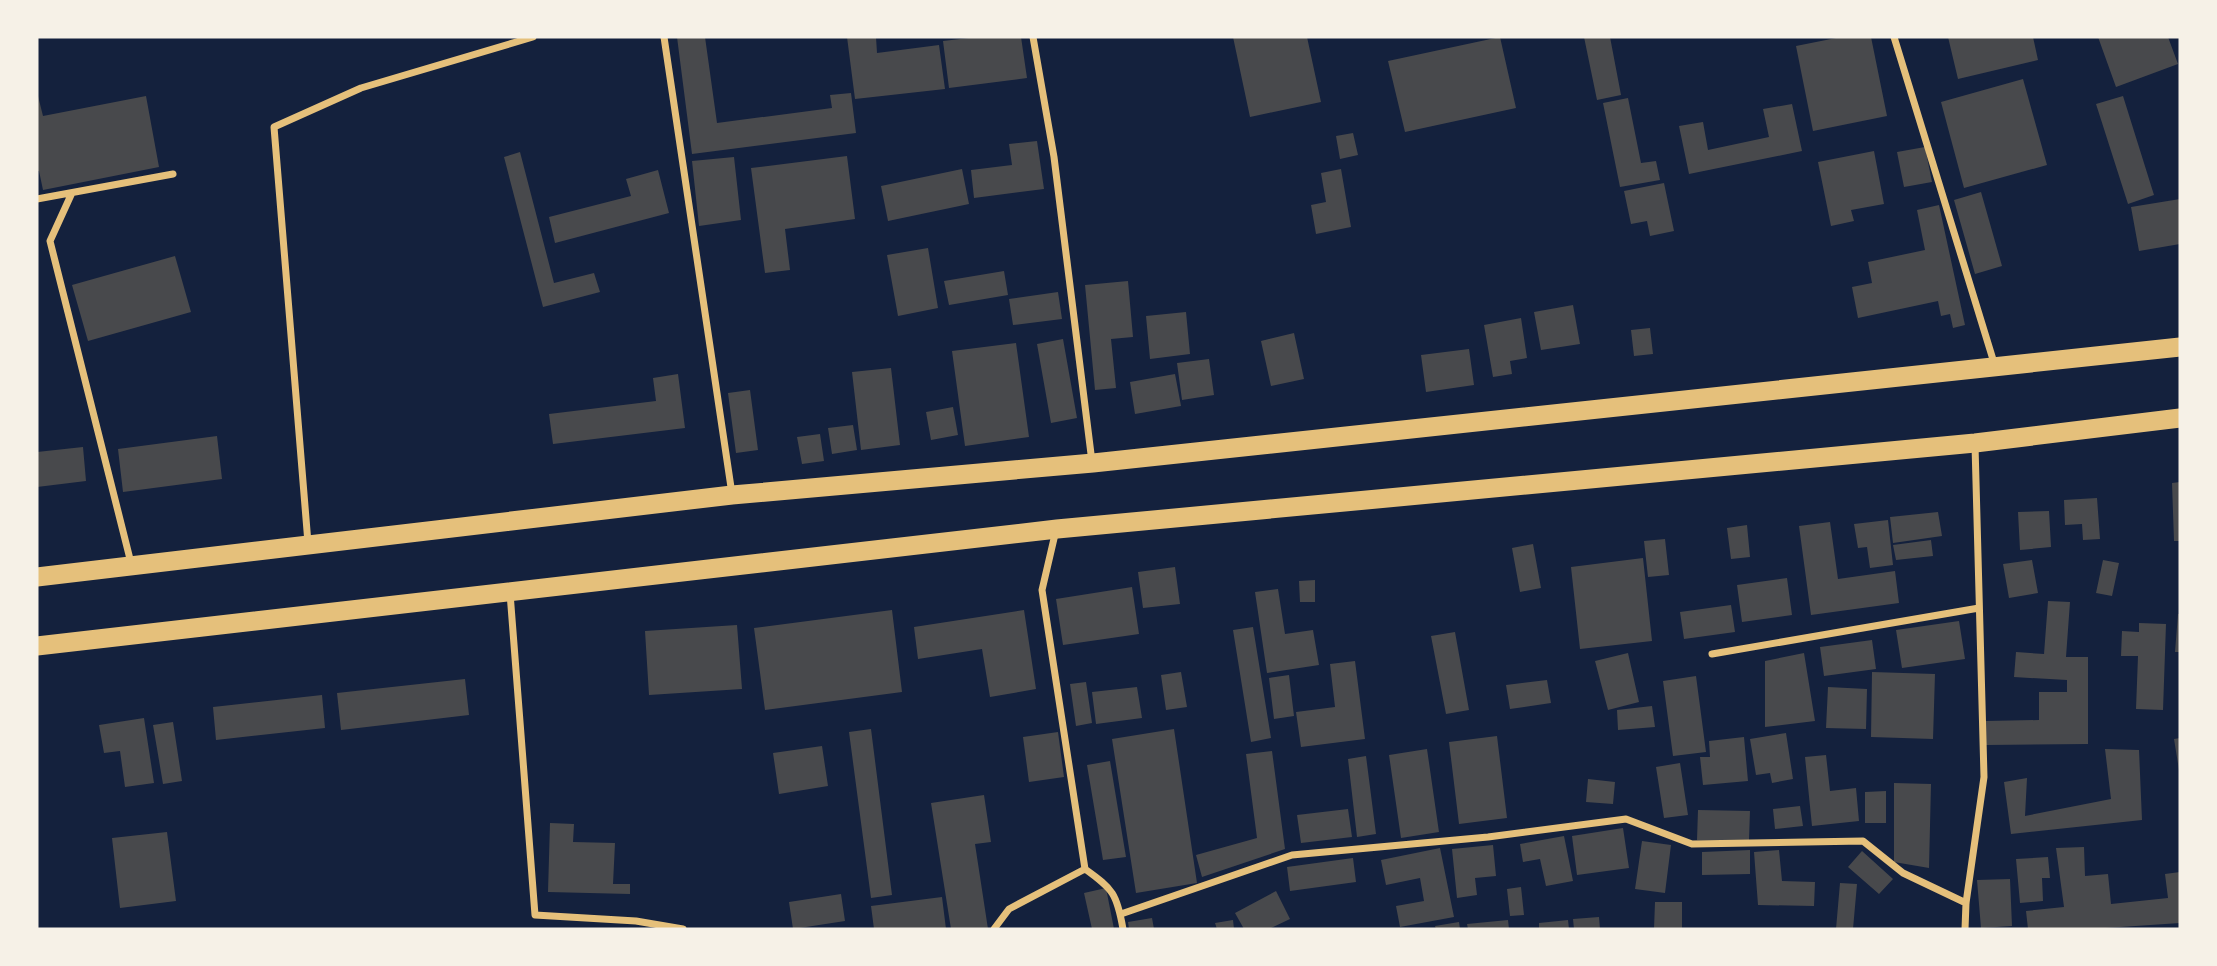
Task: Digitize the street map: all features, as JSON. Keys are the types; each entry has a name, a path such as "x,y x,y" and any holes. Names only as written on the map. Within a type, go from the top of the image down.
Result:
{"highway":[{"path":"37,577 732,495 1093,463 2180,347"},
{"path":"37,646 1057,529 1975,443 2180,418"}],"street":[{"path":"309,545 274,128 361,88 533,37"},
{"path":"664,37 732,495"},
{"path":"1032,37 1054,157 1093,463"},
{"path":"1895,37 1996,366"},
{"path":"37,199 71,195 173,174"},
{"path":"71,195 50,241 132,567"},
{"path":"1965,929 1983,777 1975,443"},
{"path":"1057,529 1042,590 1085,869 1111,887 1121,914 1123,929"},
{"path":"510,592 535,915 636,921 683,929"},
{"path":"1712,654 1979,608"},
{"path":"1121,914 1292,855 1488,837 1626,819 1692,844 1863,841 1903,873 1966,903"},
{"path":"994,929 1009,909 1085,869"}],"building":[{"path":"677,37 705,37 717,123 832,108 830,95 851,93 856,133 692,154"},
{"path":"847,37 876,37 877,53 939,45 945,89 855,99"},
{"path":"977,37 1021,37 1027,78 949,88 943,41"},
{"path":"1233,37 1307,37 1321,102 1250,117"},
{"path":"1500,37 1516,108 1405,132 1388,61"},
{"path":"1584,37 1610,37 1621,95 1597,100"},
{"path":"1841,37 1871,37 1887,116 1813,131 1796,46"},
{"path":"1948,37 2033,37 2038,60 1958,79"},
{"path":"2098,37 2168,37 2178,64 2116,87"},
{"path":"2023,79 2047,165 1964,188 1941,102"},
{"path":"37,92 43,116 146,96 159,167 43,190 37,171"},
{"path":"2123,96 2154,195 2128,204 2096,104"},
{"path":"1628,98 1641,163 1656,161 1660,180 1620,187 1603,103"},
{"path":"1792,104 1802,151 1689,174 1679,126 1703,122 1708,150 1769,137 1763,109"},
{"path":"1353,133 1358,155 1340,159 1336,136"},
{"path":"1037,141 1044,189 974,198 971,170 1012,165 1009,144"},
{"path":"1925,147 1932,182 1904,187 1897,152"},
{"path":"1874,151 1884,204 1851,210 1854,221 1831,226 1818,162"},
{"path":"520,152 554,283 594,273 600,292 543,307 504,157"},
{"path":"847,156 855,219 785,229 790,270 765,273 751,168"},
{"path":"734,157 741,220 699,226 692,161"},
{"path":"962,169 969,204 888,221 881,186"},
{"path":"1341,169 1351,227 1316,234 1311,205 1326,202 1321,173"},
{"path":"658,170 669,213 555,243 549,217 631,196 626,179"},
{"path":"1664,183 1674,231 1650,236 1647,221 1631,224 1624,191"},
{"path":"1981,192 2002,266 1975,274 1954,200"},
{"path":"2180,199 2180,244 2139,251 2131,207"},
{"path":"1939,205 1965,325 1953,328 1950,314 1941,316 1938,301 1858,318 1852,287 1872,283 1868,262 1925,250 1917,210"},
{"path":"928,248 938,308 898,316 887,255"},
{"path":"175,256 191,312 88,341 72,285"},
{"path":"1004,271 1008,295 949,305 944,281"},
{"path":"1128,281 1133,337 1111,339 1116,388 1095,390 1085,285"},
{"path":"1058,292 1062,319 1013,325 1009,299"},
{"path":"1573,305 1580,344 1541,350 1534,312"},
{"path":"1186,312 1190,354 1150,359 1146,316"},
{"path":"1521,318 1527,358 1510,361 1512,374 1493,377 1484,325"},
{"path":"1650,328 1653,354 1634,356 1631,330"},
{"path":"1294,333 1304,379 1271,386 1261,341"},
{"path":"1063,339 1077,418 1051,423 1037,344"},
{"path":"1016,343 1029,437 965,446 952,351"},
{"path":"1469,349 1474,385 1426,392 1421,355"},
{"path":"1209,359 1214,395 1182,400 1177,363"},
{"path":"891,368 900,445 861,450 852,372"},
{"path":"678,374 685,428 553,444 549,414 656,401 653,378"},
{"path":"1175,374 1181,406 1135,414 1130,382"},
{"path":"750,390 758,450 736,453 728,393"},
{"path":"953,407 958,435 931,440 926,412"},
{"path":"853,425 857,450 832,454 828,428"},
{"path":"820,434 824,461 802,464 797,437"},
{"path":"217,436 222,479 123,492 118,449"},
{"path":"83,447 86,481 37,487 37,452"},
{"path":"2180,482 2180,541 2174,541 2172,483"},
{"path":"2097,498 2100,539 2083,540 2082,524 2065,525 2064,500"},
{"path":"2049,511 2051,547 2020,550 2018,512"},
{"path":"1938,512 1942,536 1893,543 1890,517"},
{"path":"1888,520 1893,565 1870,568 1867,547 1858,548 1854,524"},
{"path":"1830,522 1838,579 1895,571 1899,603 1811,615 1799,526"},
{"path":"1747,525 1750,557 1731,559 1727,528"},
{"path":"1665,539 1669,575 1648,577 1644,541"},
{"path":"1931,540 1933,556 1896,560 1893,545"},
{"path":"1533,544 1541,588 1520,592 1512,548"},
{"path":"1643,558 1652,641 1580,649 1571,567"},
{"path":"2032,560 2038,593 2009,598 2003,564"},
{"path":"2103,560 2119,563 2112,596 2096,593"},
{"path":"1175,567 1180,604 1143,608 1138,572"},
{"path":"1787,578 1792,615 1742,622 1737,585"},
{"path":"1315,580 1315,602 1300,602 1299,581"},
{"path":"1132,587 1139,634 1063,645 1056,599"},
{"path":"1278,589 1285,634 1313,630 1319,665 1267,673 1255,592"},
{"path":"2048,601 2070,602 2066,657 2088,657 2088,744 1986,745 1986,721 2039,720 2039,692 2067,692 2067,680 2014,677 2016,652 2044,654"},
{"path":"1731,605 1735,632 1684,639 1680,612"},
{"path":"892,610 902,692 765,710 754,628"},
{"path":"1024,610 1036,689 990,697 982,649 918,659 914,627"},
{"path":"2178,614 2180,652 2175,652"},
{"path":"1959,621 1965,659 1902,668 1896,630"},
{"path":"2139,623 2166,624 2163,710 2136,709 2138,656 2121,656 2122,631 2139,632"},
{"path":"737,625 742,689 649,695 645,631"},
{"path":"1253,627 1271,738 1251,742 1233,630"},
{"path":"1455,632 1469,710 1446,714 1431,636"},
{"path":"1872,640 1876,669 1824,676 1820,647"},
{"path":"1628,653 1639,702 1608,710 1595,661"},
{"path":"1804,653 1815,721 1765,727 1765,661"},
{"path":"1355,661 1365,739 1301,747 1296,712 1335,707 1330,664"},
{"path":"1181,672 1187,707 1166,710 1161,675"},
{"path":"1872,672 1935,674 1933,739 1871,737"},
{"path":"1289,675 1294,716 1274,719 1269,678"},
{"path":"1696,676 1706,752 1673,756 1663,681"},
{"path":"465,679 469,715 341,730 337,693"},
{"path":"1547,680 1551,703 1510,709 1506,685"},
{"path":"1086,682 1092,723 1076,726 1070,684"},
{"path":"1137,687 1142,718 1096,724 1092,692"},
{"path":"1828,687 1867,689 1866,729 1826,728"},
{"path":"322,695 325,728 216,740 213,707"},
{"path":"1652,706 1655,727 1618,730 1617,710"},
{"path":"144,718 154,783 125,787 120,751 104,753 99,725"},
{"path":"173,722 182,781 163,784 153,725"},
{"path":"871,729 892,895 871,898 849,732"},
{"path":"1174,729 1197,883 1136,893 1112,739"},
{"path":"1058,732 1064,777 1029,782 1023,737"},
{"path":"1786,733 1793,779 1772,783 1770,773 1756,775 1750,739"},
{"path":"1497,736 1507,818 1459,824 1449,742"},
{"path":"1744,737 1748,781 1703,785 1700,757 1710,757 1709,741"},
{"path":"2180,738 2180,770 2179,770 2174,739"},
{"path":"822,746 828,786 779,794 773,753"},
{"path":"1427,749 1439,832 1401,838 1389,755"},
{"path":"2105,749 2139,750 2142,820 2011,834 2004,782 2027,778 2025,816 2111,799"},
{"path":"1272,751 1285,849 1202,877 1196,855 1257,838 1246,754"},
{"path":"1826,755 1830,791 1856,788 1859,821 1812,826 1805,757"},
{"path":"1366,756 1376,834 1357,837 1348,759"},
{"path":"1110,761 1126,857 1103,860 1087,765"},
{"path":"1680,763 1688,815 1664,818 1656,767"},
{"path":"1588,779 1615,782 1613,804 1586,802"},
{"path":"1894,783 1931,784 1929,868 1894,862"},
{"path":"1886,791 1886,823 1865,823 1865,792"},
{"path":"984,795 991,842 975,844 988,929 951,929 931,803"},
{"path":"1800,806 1803,826 1775,829 1773,809"},
{"path":"1348,809 1352,837 1301,843 1297,815"},
{"path":"1698,810 1750,811 1749,840 1697,840"},
{"path":"550,823 574,824 573,842 615,843 613,884 630,884 630,894 548,892"},
{"path":"1623,828 1629,868 1577,875 1572,836"},
{"path":"167,832 176,901 120,908 112,838"},
{"path":"1564,836 1573,881 1546,886 1540,859 1523,862 1520,844"},
{"path":"1642,841 1671,845 1665,893 1635,889"},
{"path":"1493,845 1496,876 1475,878 1477,895 1457,898 1452,849"},
{"path":"2084,847 2085,876 2108,874 2111,904 2168,898 2165,874 2180,872 2180,923 2091,929 2028,929 2026,911 2064,907 2056,848"},
{"path":"1440,848 1454,917 1400,927 1396,906 1424,901 1420,878 1386,885 1381,860"},
{"path":"1750,850 1750,874 1702,875 1702,852"},
{"path":"1779,850 1782,881 1815,882 1814,906 1758,905 1754,852"},
{"path":"1862,851 1893,879 1879,894 1848,867"},
{"path":"2048,857 2050,878 2042,878 2043,901 2020,903 2016,859"},
{"path":"1353,858 1356,882 1290,891 1287,867"},
{"path":"2010,879 2012,926 1981,928 1977,880"},
{"path":"1840,883 1857,884 1853,929 1836,929"},
{"path":"1521,887 1524,915 1510,916 1507,889"},
{"path":"1106,888 1114,929 1092,929 1084,893"},
{"path":"1276,891 1290,919 1269,929 1244,929 1235,913"},
{"path":"841,894 845,921 793,929 789,902"},
{"path":"942,897 946,929 874,929 871,906"},
{"path":"1655,902 1682,902 1682,929 1654,929"},
{"path":"1599,917 1600,929 1574,929 1573,919"},
{"path":"1152,918 1154,929 1129,929 1128,922"},
{"path":"1233,920 1234,929 1217,929 1215,923"},
{"path":"1508,920 1509,929 1468,929 1467,924"},
{"path":"1568,920 1569,929 1539,929 1539,923"},
{"path":"1459,922 1460,929 1436,929 1435,926"}]}
